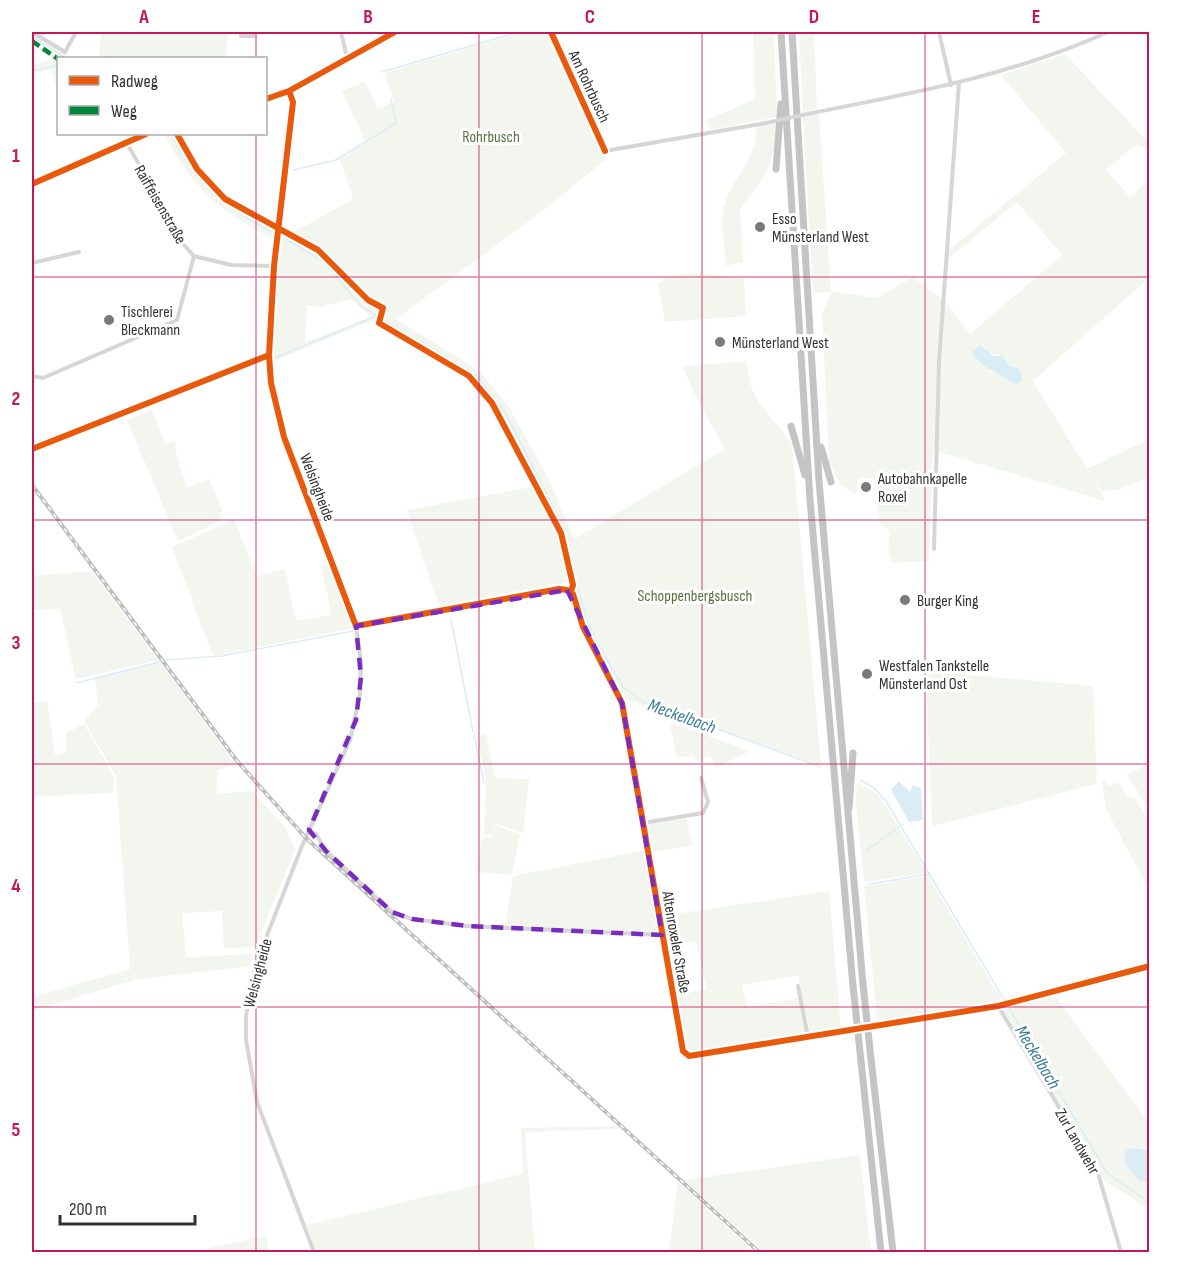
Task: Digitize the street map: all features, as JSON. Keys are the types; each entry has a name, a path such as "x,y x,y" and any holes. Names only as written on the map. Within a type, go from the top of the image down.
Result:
{"highway":[{"path":"781,32 810,500 853,986 881,1252"},
{"path":"792,32 815,418 848,828 893,1252"},
{"path":"776,169 783,80"},
{"path":"815,418 824,465 831,482"},
{"path":"792,426 810,500"},
{"path":"848,828 853,753"}],"street":[{"path":"32,32 65,52 76,32"},
{"path":"241,32 241,36 254,36"},
{"path":"341,32 347,58"},
{"path":"267,99 289,91 395,32"},
{"name":"Am Rohrbusch","path":"551,32 605,151 766,123 951,86 1063,52 1108,32"},
{"path":"939,32 951,86"},
{"path":"934,549 939,362 959,84"},
{"name":"Welsingheide","path":"289,91 293,102 274,266 269,355 277,414 356,626 361,677 356,720 346,748 309,830 255,966 246,1016 246,1040 257,1102 314,1252"},
{"path":"32,184 144,135"},
{"name":"Raiffeisenstraße","path":"126,142 153,188 177,237 194,256 231,265 274,266"},
{"path":"32,263 80,252"},
{"path":"32,376 43,378 177,320 194,256"},
{"path":"32,449 269,355"},
{"name":"Altenroxeler Straße","path":"356,626 560,589 570,591 588,637 622,703 682,1051 689,1056 1000,1005 1149,966"},
{"path":"642,823 703,813 708,802 701,778"},
{"name":"Altenroxeler Straße","path":"309,830 316,834 326,851 392,912 411,918 466,926 662,935"},
{"path":"798,986 808,1037"},
{"name":"Zur Landwehr","path":"1000,1005 1097,1170 1121,1252"}],"highlighted area":[{"path":"567,590 622,703 662,935 467,926 412,919 392,912 326,851 309,830 356,720 361,677 356,626"}],"green space":[{"path":"101,32 228,32 226,57 99,57"},
{"path":"522,32 548,32 606,159 540,213 396,319 481,372 510,409 547,476 574,539 725,449 698,401 682,366 747,361 752,388 757,398 792,445 821,765 625,699 586,625 576,595 568,555 571,551 567,552 562,532 502,414 463,371 380,321 373,320 274,361 280,240 353,199 340,159 366,143 342,91 365,81 378,109 394,102 385,73","holes":["351,299 371,317 305,343 307,305 321,307"]},
{"path":"753,32 774,32 777,117 710,130 707,120 755,99"},
{"path":"799,32 814,32 817,109 803,112"},
{"path":"32,33 70,57 57,57 57,90 52,69 32,74 32,65 54,59 32,45"},
{"path":"1065,54 1149,143 1149,152 1137,144 1106,170 1130,197 1149,181 1149,278 1033,381 1087,469 1149,439 1149,477 1116,490 1102,491 1095,481 1105,501 933,450 929,561 892,563 888,547 890,531 880,524 874,478 858,478 856,495 840,484 829,462 822,313 831,292 813,293 803,117 819,114 831,291 877,298 913,277 945,301 970,334 1062,255 1017,202 948,259 948,251 1066,153 1001,75","holes":["983,346 988,353 998,355 1013,368 1016,385 1006,377 991,372"]},
{"path":"777,123 771,161 762,179 740,209 743,262 726,266 722,216 726,200 753,150 757,127"},
{"path":"165,135 177,135 195,167 217,192 276,231 273,239 237,218 209,197 197,185"},
{"path":"693,273 744,278 746,316 665,322 658,284 667,277"},
{"path":"152,410 165,444 175,441 177,458 187,488 209,479 222,510 217,523 178,541 127,420"},
{"path":"537,486 560,533 572,581 439,606 407,510"},
{"path":"234,519 257,576 285,569 296,621 332,615 321,566 328,564 354,628 213,656 172,547"},
{"path":"92,571 158,660 76,679 60,609 32,610 32,576"},
{"path":"160,662 236,765 218,770 216,794 252,791 286,828 295,849 255,947 224,948 222,911 182,913 186,957 253,954 250,966 134,980 32,1011 32,997 130,969 116,776 84,721 98,705 95,679"},
{"path":"926,671 1093,686 1097,784 932,826"},
{"path":"47,700 55,755 66,752 66,733 84,724 114,777 114,793 32,797 32,704"},
{"path":"669,722 750,751 716,768 710,755 697,762 692,755 677,758"},
{"path":"486,734 495,778 529,779 523,833 495,823 492,834 484,836 486,779 476,738"},
{"path":"1149,763 1149,809 1127,775"},
{"path":"1105,781 1108,786 1118,782 1127,796 1134,797 1149,820 1149,890 1106,809 1102,782"},
{"path":"857,782 876,793 884,803 927,873 864,882 856,804"},
{"path":"686,819 693,846 651,852 646,824"},
{"path":"495,825 520,834 512,875 476,872 482,838 492,836"},
{"path":"646,850 659,933 505,926 513,876"},
{"path":"928,876 1002,1001 885,1021 877,1018 864,886"},
{"path":"829,891 841,1029 810,1034 798,975 742,985 747,1007 799,998 806,1035 690,1053 684,1048 675,995 707,989 696,941 666,946 661,916"},
{"path":"1053,993 1149,1123 1149,1150 1140,1148 1124,1162 1139,1181 1149,1183 1149,1209 1105,1181 1002,1008"},
{"path":"617,1126 620,1129 525,1132 535,1252 316,1252 307,1225 523,1174 521,1128"},
{"path":"860,1155 871,1252 764,1252 684,1180"},
{"path":"678,1182 754,1252 669,1252"},
{"path":"266,1236 269,1252 189,1252"}],"shaded area":[{"path":"980,345 993,356 1002,356 1010,366 1020,369 1022,381 1016,385 982,364 972,352"},
{"path":"899,781 910,792 913,785 921,788 923,820 909,822 891,790"},
{"path":"1131,1148 1149,1150 1149,1183 1139,1181 1124,1162 1126,1151"}],"waterway":[{"path":"382,72 518,32"},
{"name":"Meckelbach","path":"32,36 64,57"},
{"path":"32,71 57,65"},
{"path":"293,170 336,160 396,123 391,99"},
{"name":"Meckelbach","path":"172,135 191,168 213,193 239,213 273,233"},
{"name":"Meckelbach","path":"285,239 323,261 362,307 477,376 506,414 561,523 585,615 596,641 623,687 643,702 821,767"},
{"path":"274,358 376,316"},
{"path":"361,629 450,612"},
{"path":"451,619 473,732"},
{"path":"164,660 221,656 353,631"},
{"path":"76,683 159,662"},
{"path":"474,735 484,783"},
{"name":"Meckelbach","path":"860,780 874,788 886,801 1107,1173 1150,1203"},
{"path":"867,850 903,824"},
{"path":"869,884 930,874"}],"railway":[{"path":"32,485 237,761 306,838 759,1252"}],"marked path":[{"path":"32,41 57,58"}],"cycle path":[{"path":"267,99 289,91 395,32"},
{"path":"551,32 605,151"},
{"path":"289,91 293,102 274,266 269,355 271,383 284,437 356,626 559,589 573,594 583,627 622,703 683,1051 689,1056 998,1006 1150,966"},
{"path":"32,184 144,135"},
{"path":"178,135 197,169 225,199 318,250 368,300 383,308 379,323 469,376 492,403 561,533 573,585 571,591"},
{"path":"32,449 269,355"}],"place":[{"name":"Esso Münsterland West","path":"760,227"},
{"name":"Tischlerei Bleckmann","path":"109,320"},
{"name":"Münsterland West","path":"720,342"},
{"name":"Autobahnkapelle Roxel","path":"866,487"},
{"name":"Burger King","path":"905,600"},
{"name":"Westfalen Tankstelle Münsterland Ost","path":"867,674"}],"park label":[{"name":"Rohrbusch","path":"491,136"},
{"name":"Schoppenbergsbusch","path":"695,595"}]}
